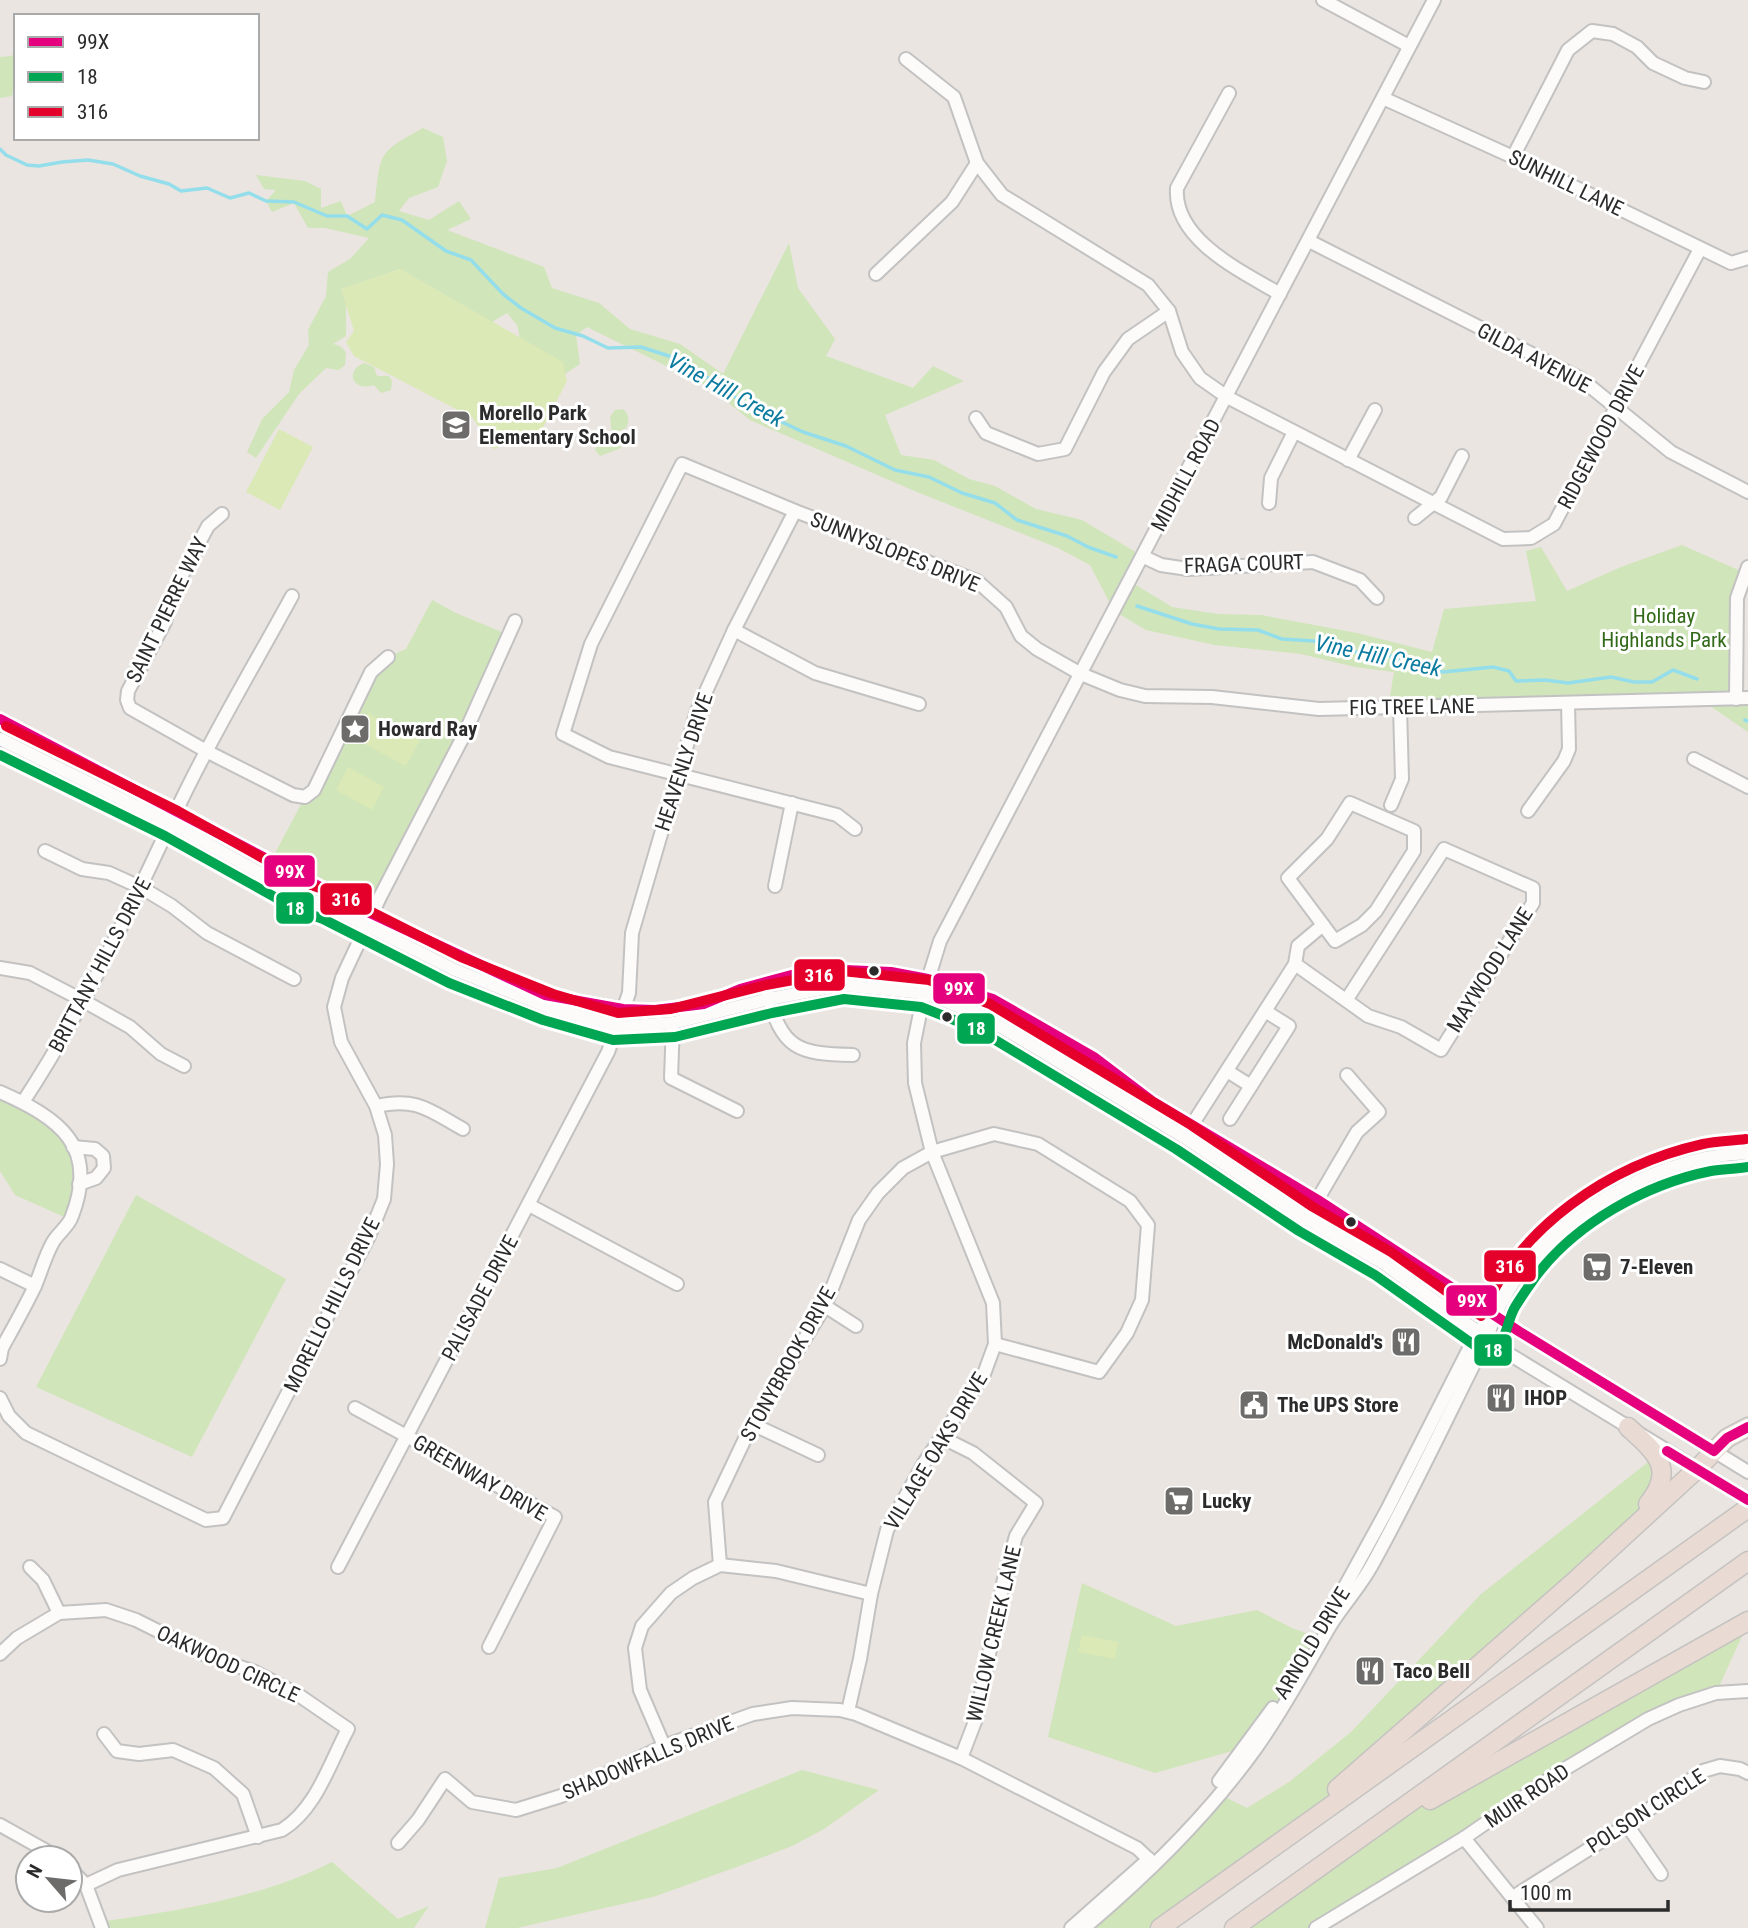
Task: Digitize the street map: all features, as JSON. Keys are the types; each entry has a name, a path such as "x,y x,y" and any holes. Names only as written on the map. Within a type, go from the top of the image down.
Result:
{"highway":[{"path":"1628,1427 1657,1455 1662,1466 1661,1481 1656,1494 1634,1525"},
{"path":"1249,1864 1424,1714 1697,1469 1727,1438 1748,1427"},
{"path":"1160,1928 1748,1508"},
{"path":"1234,1928 1748,1561"},
{"path":"1354,1842 1748,1621"}],"street":[{"path":"1323,0 1409,46"},
{"name":"MIDHILL ROAD","path":"924,993 940,941 1385,99 1434,0"},
{"path":"1513,157 1568,50 1592,31 1613,34 1637,47 1653,63 1685,78 1704,82"},
{"path":"906,59 954,97 977,163 1002,195 1148,285 1169,311 1128,339 1104,372 1066,449 1038,454 986,433 976,418"},
{"path":"1229,93 1177,188 1176,199 1189,226 1207,248 1280,295"},
{"name":"SUNHILL LANE","path":"1385,99 1513,157 1731,263 1748,258"},
{"path":"876,274 952,202 977,163"},
{"name":"GILDA AVENUE","path":"1309,241 1581,379 1671,452 1748,492"},
{"name":"RIDGEWOOD DRIVE","path":"1169,311 1182,352 1200,378 1227,397 1503,539 1531,538 1554,524 1700,249"},
{"path":"1348,460 1375,410"},
{"path":"1269,503 1271,478 1294,432"},
{"path":"1415,518 1441,497 1462,456"},
{"name":"SUNNYSLOPES DRIVE","path":"678,774 609,757 563,734 591,644 682,464 977,581 1006,607 1021,636 1037,649 1081,674"},
{"name":"HEAVENLY DRIVE","path":"617,1027 629,993 632,933 697,711 734,630 795,511"},
{"name":"SAINT PIERRE WAY","path":"208,752 141,716 130,708 127,700 128,691 165,622 172,594 208,526 222,514"},
{"name":"FRAGA COURT","path":"1144,556 1161,565 1188,569 1313,562 1360,580 1377,598"},
{"path":"1742,698 1742,624 1737,598 1748,567"},
{"name":"BRITTANY HILLS DRIVE","path":"23,1102 53,1056 142,888 177,811 292,596"},
{"name":"MORELLO HILLS DRIVE","path":"0,1398 9,1416 26,1433 206,1521 223,1518 369,1237 384,1199 386,1135 376,1106 341,1042 334,1007 342,978 464,735 515,621"},
{"path":"734,630 815,673 919,705"},
{"path":"208,752 293,795 305,797 314,790 371,672 388,657"},
{"name":"FIG TREE LANE","path":"1081,674 1119,690 1145,696 1212,697 1319,709 1742,698"},
{"path":"1528,811 1564,761 1569,749 1568,703"},
{"path":"1391,805 1402,779 1400,708"},
{"path":"0,719 177,811 455,970 548,1007 617,1027 673,1023 769,999 843,985 924,993 983,1016 1184,1137 1306,1219 1383,1263 1509,1354 1748,1500"},
{"path":"0,738 172,824 305,898 370,920 545,995 623,1009 656,1010 704,1004 740,989 799,972 845,970 891,972 928,979 993,999 1094,1057 1152,1101 1318,1200 1494,1315 1748,1472"},
{"path":"1694,759 1748,787"},
{"path":"678,774 836,815 855,829"},
{"path":"775,886 792,803"},
{"path":"1350,803 1415,831 1414,851 1376,911 1362,925 1335,941 1323,925 1288,878 1327,839 1350,803"},
{"name":"MAYWOOD LANE","path":"1295,964 1368,1016 1401,1027 1441,1050 1533,903 1533,888 1444,849 1347,999"},
{"path":"45,851 82,869 109,873 142,888 172,906 207,933 294,979"},
{"path":"1184,1137 1295,964 1298,946 1323,925"},
{"path":"0,968 30,973 82,1000 130,1027 161,1054 184,1066"},
{"path":"764,982 785,1038 797,1047 822,1055 853,1055"},
{"name":"VILLAGE OAKS DRIVE","path":"848,1712 871,1594 887,1530 924,1463 984,1374 995,1344 993,1303 932,1152 915,1083 914,1043 924,993"},
{"path":"1230,1119 1289,1026 1265,1012"},
{"path":"673,1023 671,1078 737,1111"},
{"name":"PALISADE DRIVE","path":"338,1567 529,1205 608,1052 617,1027"},
{"path":"1227,1071 1251,1086"},
{"path":"1306,1219 1357,1132 1379,1112 1348,1075"},
{"path":"0,1091 23,1102 63,1129 80,1160 79,1184 72,1220 54,1241 35,1286 2,1348 0,1359"},
{"path":"376,1106 397,1101 418,1104 463,1129"},
{"name":"STONYBROOK DRIVE","path":"720,1565 715,1502 752,1424 825,1306 859,1220 878,1193 903,1168 932,1152 993,1134 1038,1144 1130,1201 1148,1225 1142,1300 1127,1333 1099,1372 995,1344"},
{"path":"73,1147 94,1149 103,1156 104,1168 96,1178 79,1184"},
{"name":"ARNOLD DRIVE","path":"1084,1928 1206,1809 1255,1750 1304,1673 1331,1624 1360,1586 1398,1516 1483,1334 1507,1292 1545,1246 1577,1218 1618,1191 1664,1169 1712,1157 1748,1153"},
{"path":"529,1205 677,1283"},
{"path":"0,1269 35,1286"},
{"path":"825,1306 856,1326"},
{"name":"GREENWAY DRIVE","path":"355,1408 555,1517 489,1647"},
{"path":"752,1424 818,1455"},
{"name":"WILLOW CREEK LANE","path":"943,1438 973,1453 1037,1503 1016,1536 1003,1579 976,1719 961,1758"},
{"path":"664,1746 640,1690 635,1648 642,1626 671,1593 693,1578 720,1565 776,1571 871,1594"},
{"path":"30,1567 43,1580 60,1613"},
{"name":"OAKWOOD CIRCLE","path":"0,1654 17,1638 60,1613 106,1610 136,1620 208,1656 255,1672 298,1694 348,1729 317,1792 299,1819 282,1830 118,1870 86,1885"},
{"name":"MUIR ROAD","path":"1316,1928 1464,1838 1558,1773 1648,1719 1716,1693 1748,1691"},
{"name":"SHADOWFALLS DRIVE","path":"398,1843 418,1820 445,1779 472,1802 516,1810 561,1796 664,1746 752,1714 792,1708 848,1712 961,1758 1137,1848 1152,1862"},
{"path":"104,1734 117,1751 139,1754 173,1750 214,1768 243,1794 258,1837"},
{"name":"POLSON CIRCLE","path":"1513,1897 1627,1825 1703,1771 1720,1766 1748,1773"},
{"path":"0,1825 35,1844"},
{"path":"1627,1825 1661,1874"},
{"path":"1464,1838 1537,1928"},
{"name":"ARNOLD DRIVE","path":"1071,1928 1152,1862"},
{"path":"86,1885 103,1928"}],"green space":[{"path":"14,49 12,96 0,98 0,57 12,56"},
{"name":"Holiday Highlands Park","path":"423,128 443,137 447,161 438,187 409,198 399,211 429,220 459,201 471,219 447,230 544,267 552,288 599,303 630,329 680,344 723,374 789,243 798,288 835,339 826,356 913,388 933,366 964,381 885,415 901,455 934,460 969,479 995,486 1036,509 1082,520 1144,557 1131,582 1172,607 1218,614 1261,615 1357,633 1432,652 1444,609 1536,601 1526,551 1541,547 1567,591 1621,567 1682,545 1745,573 1737,598 1736,698 1748,698 1748,732 1700,699 1388,708 1394,672 1355,667 1301,654 1215,645 1146,630 1114,611 1090,565 1058,548 917,492 750,420 707,386 587,327 576,335 580,364 565,374 562,362 520,338 517,325 507,313 492,322 400,269 341,289 346,303 346,336 333,344 346,352 345,365 339,370 326,368 299,394 256,458 247,452 262,419 289,392 294,370 309,345 308,330 326,296 328,272 350,259 369,238 325,228 308,228 294,203 272,212 266,201 276,190 264,189 256,175 305,181 321,189 321,208 341,201 347,216 375,202 384,155 397,143"},
{"path":"400,269 563,362 567,381 539,435 522,431 496,449 492,448 473,418 354,356 346,342 354,331 341,289"},
{"path":"364,363 374,367 377,376 389,376 392,381 391,390 381,393 374,385 361,386 356,383 354,371"},
{"path":"623,409 628,420 626,428 617,432 621,448 600,456 595,450 601,438 612,434 610,417 615,410"},
{"path":"279,429 313,447 280,510 246,492"},
{"path":"432,600 509,635 372,914 271,861 352,708 388,657 406,649"},
{"path":"368,713 420,740 406,766 355,739"},
{"path":"348,767 384,787 372,810 336,790"},
{"path":"0,1092 63,1129 80,1160 71,1220 15,1195 0,1171"},
{"path":"136,1195 286,1279 192,1457 36,1387"},
{"path":"1657,1455 1648,1504 1424,1714 1249,1864 1160,1928 1084,1928 1219,1794 1247,1808 1289,1782 1351,1732 1480,1595"},
{"path":"1082,1583 1176,1626 1257,1610 1317,1637 1246,1747 1155,1773 1048,1737"},
{"path":"1748,1623 1716,1693 1679,1705 1316,1928 1234,1928 1354,1842"},
{"path":"1082,1635 1118,1642 1115,1659 1078,1652"},
{"path":"802,1770 879,1790 824,1829 792,1846 653,1897 517,1928 485,1928 499,1878 557,1868"},
{"path":"332,1862 398,1919 429,1906 414,1928 102,1928 99,1922 188,1908 249,1894"}],"waterway":[{"name":"Vine Hill Creek","path":"0,149 6,155 27,165 88,160 113,164 181,191 207,188 230,198 249,193 266,201 294,202 327,216 347,216 367,229 382,215 402,220 446,251 471,260 503,294 555,328 583,336 608,348 641,347 672,357 722,386 742,403 803,432 846,446 895,470 929,477 962,493 995,503 1017,520 1067,536 1116,557"},
{"name":"Vine Hill Creek","path":"1137,606 1192,624 1219,629 1258,630 1282,639 1314,641 1360,653 1377,652 1443,672 1493,667 1509,671 1516,681 1545,680 1568,683 1611,677 1634,682 1652,682 1673,670 1697,679"}],"transit line":[{"name":"99X","path":"0,719 372,914 545,995 623,1009 655,1010 704,1004 740,989 799,973 845,970 891,972 928,979 993,999 1094,1057 1152,1101 1318,1200 1520,1332 1714,1451 1727,1438 1748,1427"},
{"name":"316","path":"6,726 178,811 311,885 334,893 461,957 553,994 618,1013 671,1009 766,985 842,971 929,980 990,1004 1191,1125 1313,1207 1391,1252 1481,1316 1498,1284 1519,1254 1543,1228 1571,1204 1634,1167 1668,1154 1703,1144 1746,1139"},
{"name":"18","path":"0,755 165,836 298,910 323,919 449,983 543,1020 613,1040 675,1037 772,1013 844,999 921,1007 977,1029 1176,1149 1299,1231 1375,1275 1484,1352 1493,1350 1501,1342 1515,1307 1536,1276 1571,1239 1592,1223 1614,1208 1662,1185 1711,1171 1748,1167"},
{"name":"99X","path":"1667,1451 1748,1500"}],"place":[{"name":"Morello Park Elementary School","path":"456,425"},
{"name":"Howard Ray","path":"355,729"},
{"name":"7-Eleven","path":"1597,1267"},
{"name":"McDonald's","path":"1406,1342"},
{"name":"IHOP","path":"1501,1398"},
{"name":"The UPS Store","path":"1254,1405"},
{"name":"Lucky","path":"1179,1501"},
{"name":"Taco Bell","path":"1370,1671"}]}
